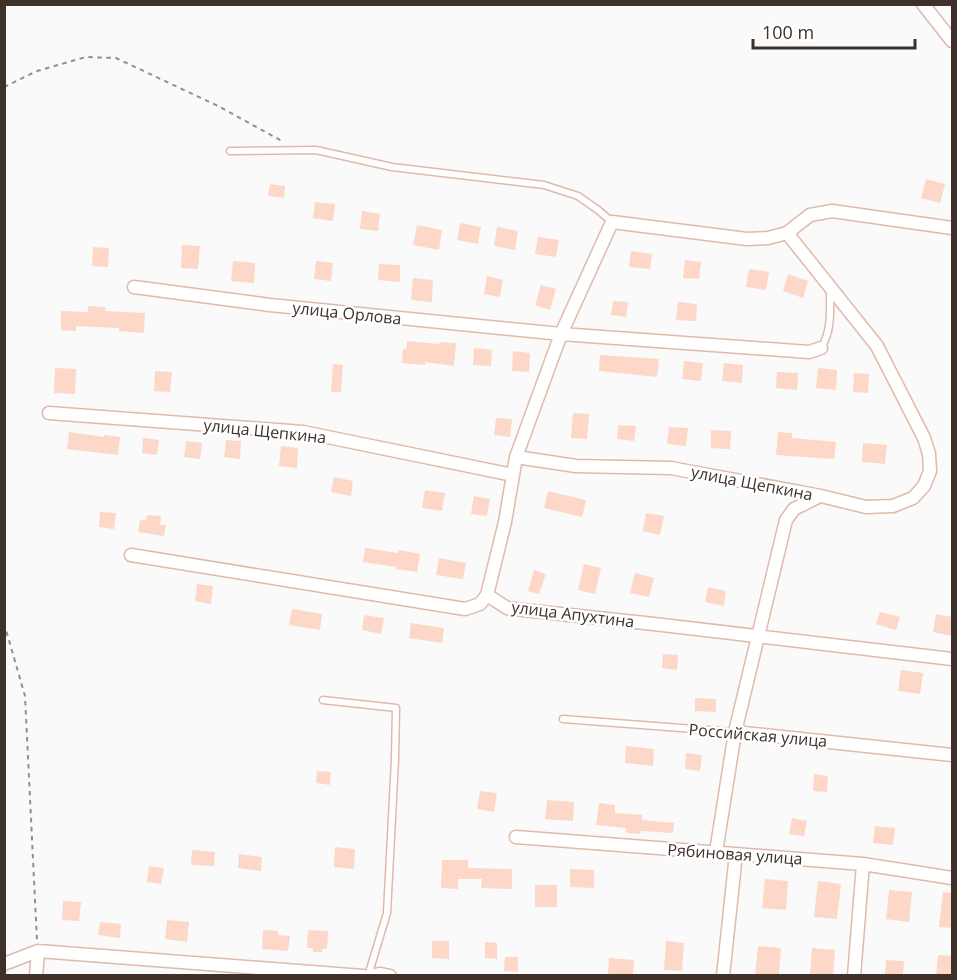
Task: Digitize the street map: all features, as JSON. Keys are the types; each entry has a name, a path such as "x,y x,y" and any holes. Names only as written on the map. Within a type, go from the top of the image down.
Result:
{"street":[{"path":"923,4 952,41"},
{"path":"131,555 465,609 480,604 488,596 505,522 516,456 561,334 612,222 747,239 768,238 787,233 810,215 832,211 952,228"},
{"path":"787,233 831,287"},
{"name":"улица Орлова","path":"134,287 270,305 561,334 809,352 821,348"},
{"name":"улица Щепкина","path":"516,456 576,466 671,468 821,496 866,507 893,506 914,498 924,486 930,471 929,454 924,438 878,346 831,287"},
{"name":"улица Щепкина","path":"50,413 303,432 513,475"},
{"path":"716,852 735,732 786,520 794,509 821,496"},
{"name":"улица Апухтина","path":"488,596 507,608 952,659"},
{"name":"Российская улица","path":"735,732 952,755"},
{"name":"Рябиновая улица","path":"516,837 863,864 952,878"},
{"path":"723,975 736,854"},
{"path":"854,975 863,864"},
{"path":"36,975 38,951"},
{"path":"4,964 38,951 390,975"}],"lane":[{"path":"230,150 316,150 392,167 544,185 578,196 612,222"},
{"path":"821,348 829,330 831,287"},
{"path":"323,700 396,708 387,913 367,975"},
{"name":"Российская улица","path":"563,719 735,732"}],"path":[{"path":"4,87 37,71 86,57 116,58 218,106 297,150"},
{"path":"4,623 25,696 38,951"}],"building":[{"path":"926,179 945,184 940,203 921,198"},
{"path":"270,184 285,186 284,198 268,196"},
{"path":"315,202 335,204 333,221 313,218"},
{"path":"362,211 380,214 378,231 360,229"},
{"path":"460,223 481,227 478,244 457,240"},
{"path":"417,225 442,230 439,250 413,245"},
{"path":"497,227 518,231 515,250 494,246"},
{"path":"538,237 559,240 556,257 535,254"},
{"path":"182,245 200,246 198,269 181,268"},
{"path":"93,247 109,248 108,267 92,266"},
{"path":"631,251 652,254 650,269 629,267"},
{"path":"685,260 701,262 699,279 683,278"},
{"path":"233,261 255,263 254,283 231,281"},
{"path":"316,261 333,263 331,281 314,279"},
{"path":"379,264 400,265 400,282 378,280"},
{"path":"749,269 769,272 766,290 746,287"},
{"path":"788,274 808,281 803,298 783,291"},
{"path":"487,276 503,280 500,297 484,294"},
{"path":"413,278 433,280 432,302 411,300"},
{"path":"541,285 556,289 550,310 535,305"},
{"path":"613,301 628,302 626,317 611,315"},
{"path":"678,302 697,304 696,321 676,320"},
{"path":"88,306 105,307 105,311 145,313 144,333 119,331 119,328 76,326 76,331 61,330 61,311 88,312"},
{"path":"407,341 456,343 454,366 425,362 425,365 402,363 403,349 406,349"},
{"path":"474,348 492,350 491,366 473,365"},
{"path":"513,351 530,353 529,372 512,371"},
{"path":"600,355 659,359 657,377 599,371"},
{"path":"684,361 703,363 701,381 682,379"},
{"path":"724,363 743,365 742,383 722,381"},
{"path":"333,364 343,365 341,392 331,392"},
{"path":"55,368 76,369 75,394 54,393"},
{"path":"818,368 837,370 836,390 816,388"},
{"path":"155,371 172,372 170,392 154,391"},
{"path":"777,372 798,373 797,390 776,388"},
{"path":"854,373 869,374 868,393 853,392"},
{"path":"573,413 589,414 587,439 571,438"},
{"path":"496,418 512,419 510,437 494,435"},
{"path":"618,425 636,426 634,441 617,439"},
{"path":"669,427 688,428 686,446 667,444"},
{"path":"711,430 731,431 730,449 711,448"},
{"path":"69,432 120,437 118,455 67,449"},
{"path":"778,432 792,433 792,438 836,442 834,459 776,455"},
{"path":"143,438 159,440 157,455 142,453"},
{"path":"226,440 241,441 240,459 224,457"},
{"path":"186,441 202,443 200,459 184,457"},
{"path":"863,443 887,445 885,464 862,462"},
{"path":"281,446 298,448 297,468 279,466"},
{"path":"334,477 353,481 351,496 331,492"},
{"path":"425,490 445,493 442,511 422,508"},
{"path":"548,491 586,500 582,517 544,508"},
{"path":"474,496 490,499 487,516 471,514"},
{"path":"100,512 116,513 114,529 99,527"},
{"path":"646,513 664,516 660,535 643,531"},
{"path":"147,515 161,516 160,525 166,525 164,536 138,532 140,520 146,520"},
{"path":"365,548 420,554 417,572 363,562"},
{"path":"439,558 466,563 463,579 436,575"},
{"path":"584,564 601,568 595,594 578,590"},
{"path":"534,570 546,574 539,594 528,591"},
{"path":"635,573 654,578 649,597 630,593"},
{"path":"197,584 213,586 211,604 195,601"},
{"path":"708,587 726,591 724,606 705,602"},
{"path":"292,609 322,614 320,630 289,625"},
{"path":"880,612 900,617 896,630 876,624"},
{"path":"936,614 952,617 952,636 933,632"},
{"path":"364,615 384,618 381,634 362,630"},
{"path":"411,623 444,628 442,643 409,638"},
{"path":"663,654 678,655 677,670 662,668"},
{"path":"901,670 923,673 920,694 898,691"},
{"path":"695,698 716,699 716,712 695,711"},
{"path":"626,746 654,749 653,766 625,763"},
{"path":"686,753 702,755 700,771 685,769"},
{"path":"317,771 331,772 330,785 316,783"},
{"path":"814,774 828,776 827,792 813,791"},
{"path":"480,791 497,793 494,812 477,809"},
{"path":"547,800 574,802 573,821 545,819"},
{"path":"599,803 615,805 615,813 642,815 642,820 674,823 673,833 641,831 640,834 626,833 626,828 596,825"},
{"path":"792,818 807,821 804,836 789,834"},
{"path":"875,826 895,828 893,845 873,843"},
{"path":"335,847 355,849 354,869 334,867"},
{"path":"192,850 215,852 214,866 191,865"},
{"path":"239,854 262,857 261,871 238,868"},
{"path":"442,860 468,860 468,868 512,869 512,889 481,888 482,879 458,879 458,889 441,888"},
{"path":"149,866 164,868 161,884 147,882"},
{"path":"570,869 594,870 594,888 570,887"},
{"path":"765,879 788,881 786,910 762,908"},
{"path":"818,881 841,884 837,919 814,917"},
{"path":"535,885 557,885 557,907 535,907"},
{"path":"889,890 912,892 909,922 886,919"},
{"path":"943,892 952,893 952,928 939,927"},
{"path":"63,901 81,902 79,921 62,920"},
{"path":"167,920 189,922 187,942 165,939"},
{"path":"100,922 121,924 120,938 98,935"},
{"path":"263,930 278,931 278,935 290,936 288,951 262,949"},
{"path":"308,930 328,931 327,949 322,949 322,952 313,952 313,948 307,948"},
{"path":"432,941 449,941 449,959 432,958"},
{"path":"666,941 684,943 682,971 664,970"},
{"path":"485,942 497,943 497,959 485,958"},
{"path":"758,946 781,948 779,975 755,975"},
{"path":"812,948 835,950 833,975 810,975"},
{"path":"938,955 952,956 952,975 936,975"},
{"path":"505,957 518,957 518,972 504,971"},
{"path":"609,958 634,960 633,975 608,975"},
{"path":"886,960 904,961 903,975 885,975"}]}
